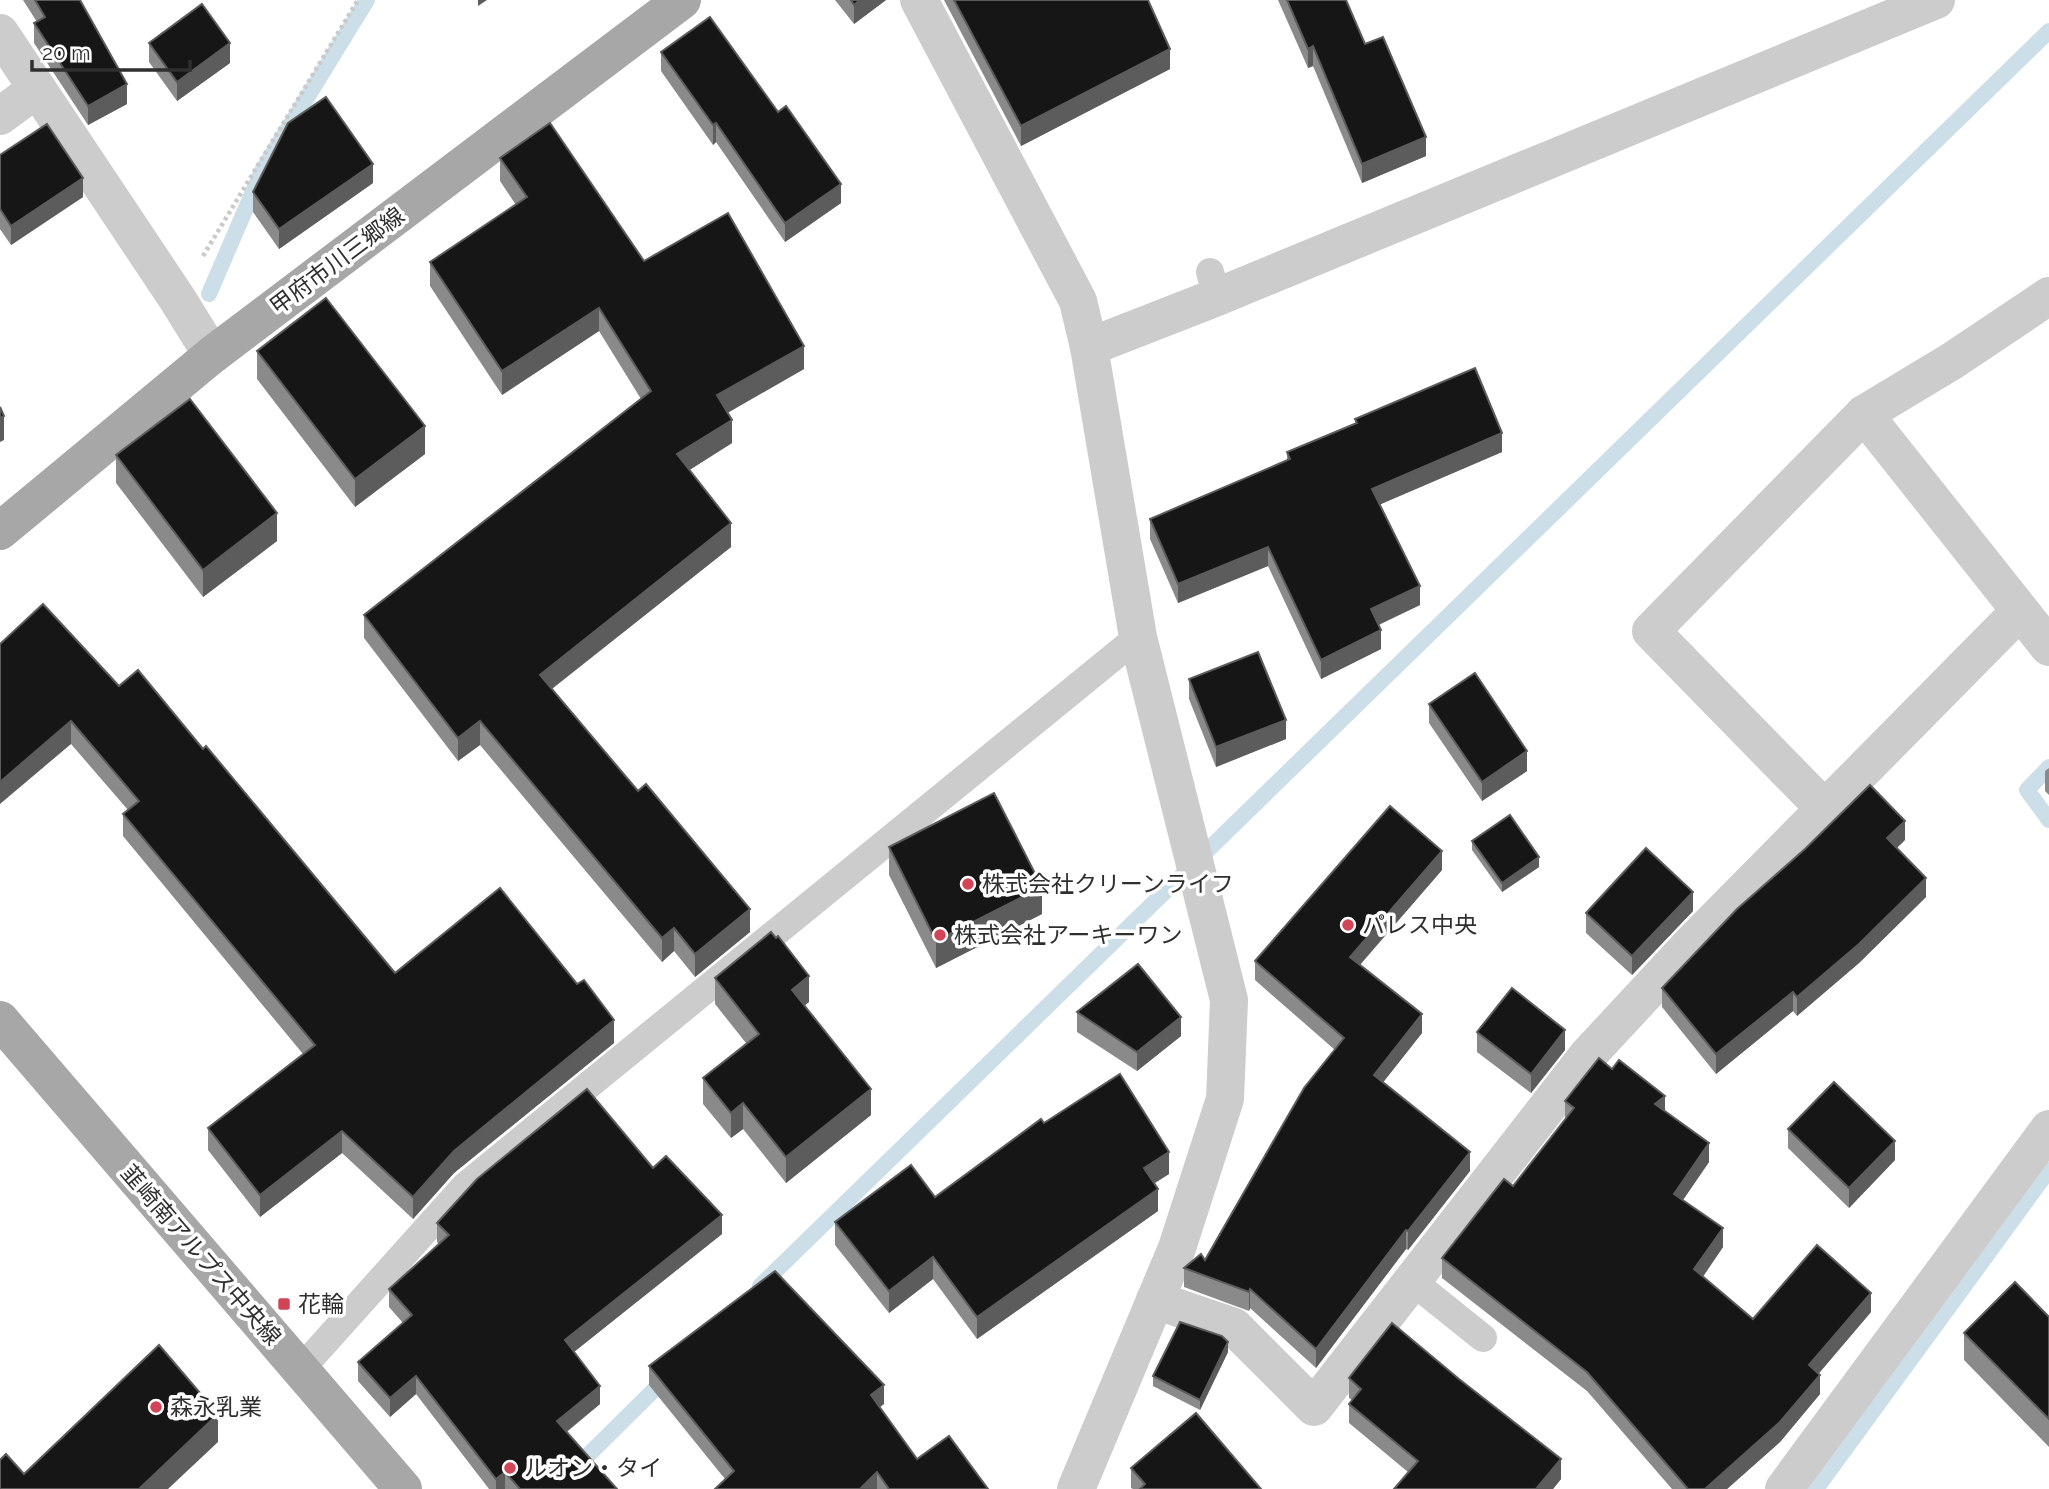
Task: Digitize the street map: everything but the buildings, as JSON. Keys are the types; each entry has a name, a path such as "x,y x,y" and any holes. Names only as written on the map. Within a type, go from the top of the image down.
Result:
{"main road":[{"name":"甲府市川三郷線","path":"0,531 212,355 682,0"},
{"name":"韮崎南アルプス中央線","path":"0,1020 402,1489"}],"street":[{"path":"919,0 1078,301 1090,347 1138,637 1229,1000 1225,1099 1177,1248 1076,1489"},
{"path":"1090,347 1214,284 1936,0"},
{"path":"0,33 212,355"},
{"path":"0,116 37,89"},
{"path":"1824,808 1651,631 1864,414 2049,296"},
{"path":"1864,414 2049,647"},
{"path":"1155,1300 1234,1328 1314,1407 1588,1055 1694,941 2020,611"},
{"path":"1784,1489 2049,1129"}],"lane":[{"path":"300,1370 466,1186 1138,637"},
{"path":"1412,1281 1483,1338"}],"path":[{"path":"178,300 251,174 358,0"}],"waterway":[{"path":"209,294 262,171 367,0"},
{"path":"760,1286 2049,31"},
{"path":"2049,767 2027,790 2049,820"},
{"path":"1816,1489 2049,1170"},
{"path":"554,1489 667,1377"}],"place":[{"name":"株式会社クリーンライフ","path":"968,884"},
{"name":"パレス中央","path":"1348,925"},
{"name":"株式会社アーキーワン","path":"940,935"},
{"name":"花輪","path":"284,1304"},
{"name":"森永乳業","path":"156,1407"},
{"name":"ルオン・タイ","path":"510,1468"}]}
